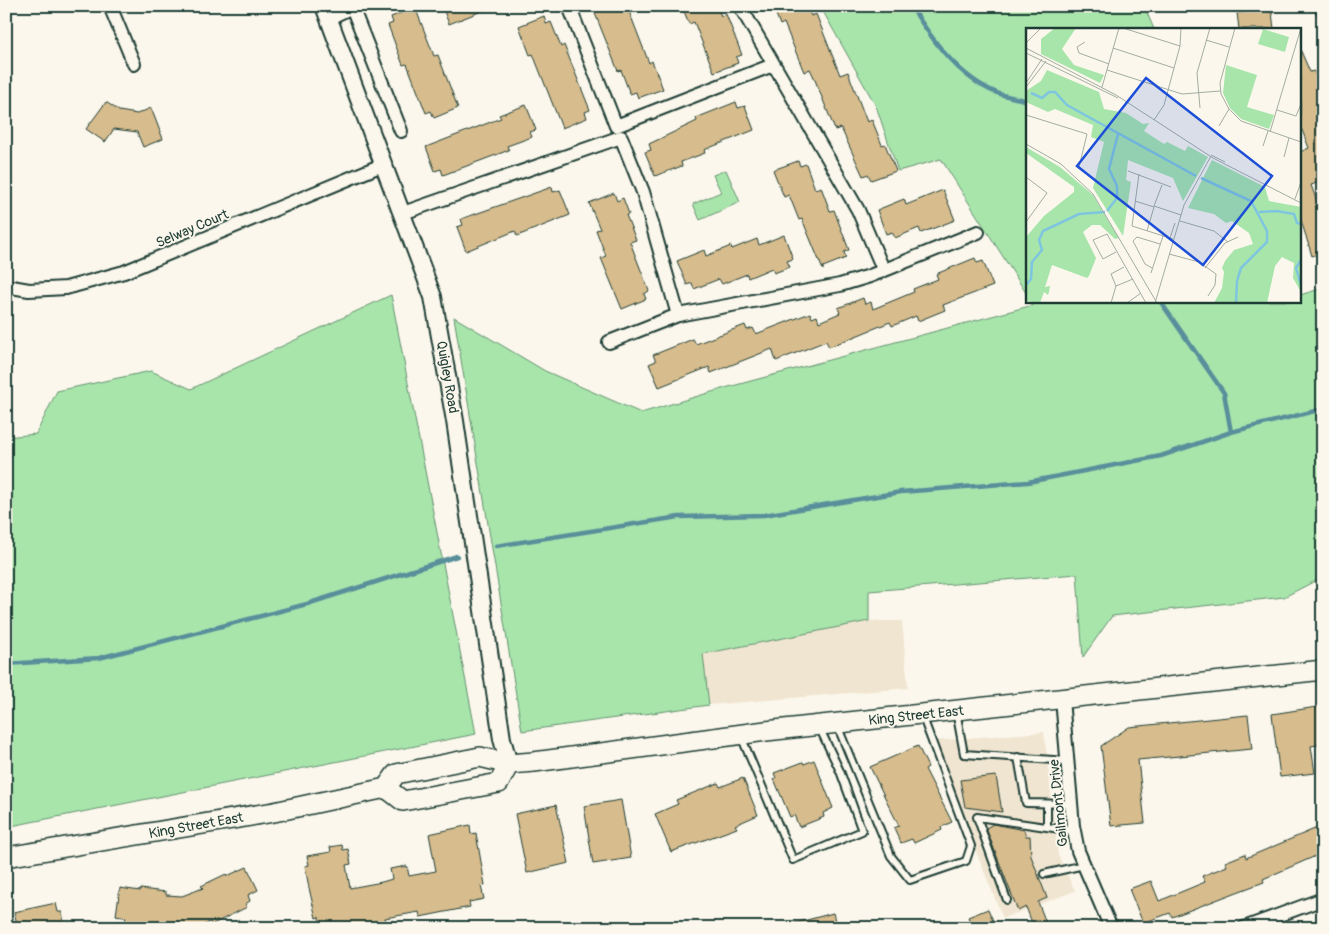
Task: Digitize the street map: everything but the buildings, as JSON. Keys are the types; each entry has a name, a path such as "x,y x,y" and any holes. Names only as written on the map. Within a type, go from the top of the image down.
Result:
{"main road":[{"name":"King Street East","path":"6,857 274,812 386,788 396,774 480,757 509,764 827,724 1323,670"},
{"path":"386,788 403,801 500,783 509,764"}],"street":[{"path":"110,6 134,64"},
{"path":"326,12 353,6 401,131"},
{"path":"569,6 643,192 678,315"},
{"path":"740,6 858,210 882,270"},
{"path":"1320,6 1323,10"},
{"name":"Quigley Road","path":"326,12 433,297 457,430 502,739 509,764"},
{"path":"403,213 618,132 773,65"},
{"name":"Selway Court","path":"6,286 29,290 66,288 124,272 382,165"},
{"path":"609,342 678,315 840,285 870,276 978,232"},
{"name":"Gailmont Drive","path":"1062,699 1074,830 1078,851 1111,928"},
{"path":"1244,928 1323,899"}],"lane":[{"path":"956,710 964,754 1068,761"},
{"path":"827,724 891,856 910,880 966,860 971,846 922,714"},
{"path":"741,735 793,860 862,831 840,771 827,724"},
{"path":"1018,757 1026,803 1072,804"},
{"path":"1047,804 1047,825"},
{"path":"1007,900 977,817 1074,830"},
{"path":"1044,874 1084,865"}],"shaded area":[{"path":"869,621 902,621 908,688 709,705 703,654"},
{"path":"1044,732 1058,855 1075,891 1003,918 931,741"}],"green space":[{"path":"820,6 1144,6 1154,28 1026,28 1026,293 941,159 898,171 876,106"},
{"path":"726,170 740,202 700,220 693,204 721,192 713,175"},
{"path":"1323,288 1323,577 1284,597 1112,616 1083,657 1077,574 869,591 869,621 703,654 709,705 522,731 454,317 545,371 641,413 725,388 1033,305 1032,302 1302,302 1302,294"},
{"path":"391,295 476,734 6,827 6,437 36,434 57,391 151,371 191,389"}],"waterway":[{"path":"911,6 938,45 958,68 970,78 997,93 1026,101"},
{"path":"1161,302 1224,393 1231,432"},
{"path":"496,546 679,517 764,515 901,492 1028,482 1161,456 1231,432 1323,409"},
{"path":"6,664 99,658 307,604 457,556"}]}
